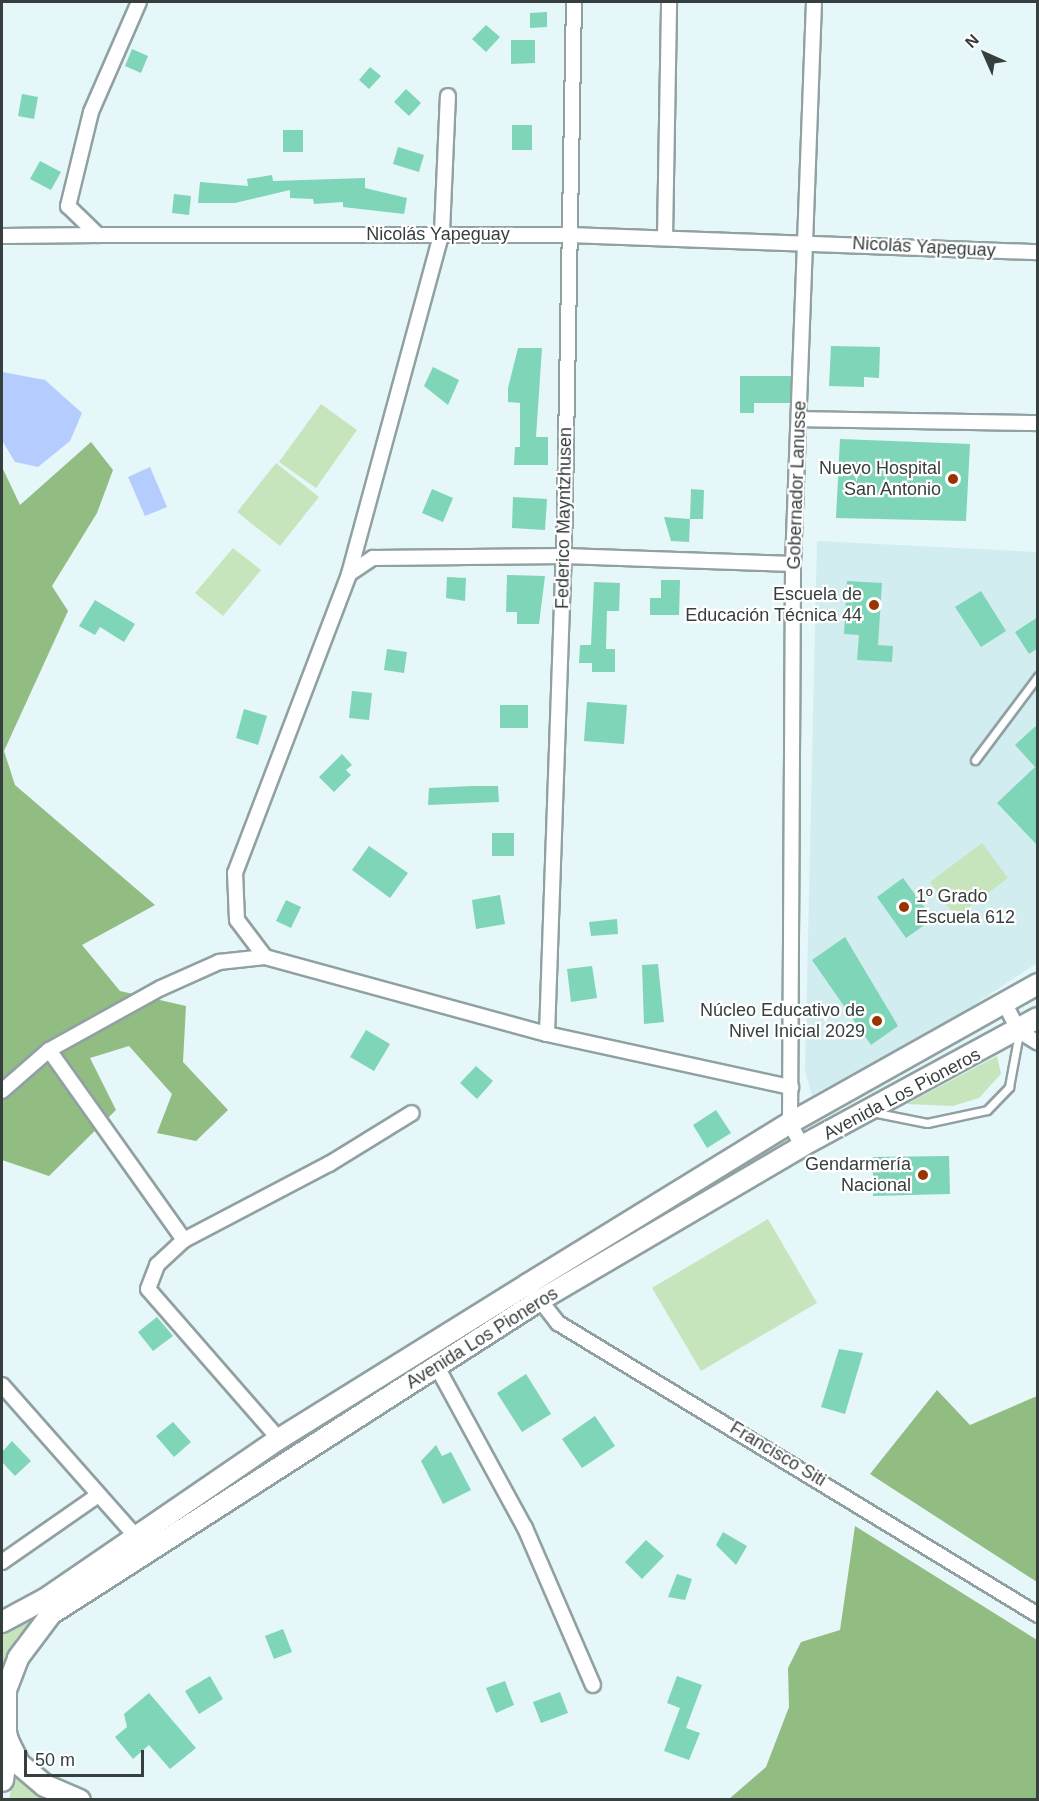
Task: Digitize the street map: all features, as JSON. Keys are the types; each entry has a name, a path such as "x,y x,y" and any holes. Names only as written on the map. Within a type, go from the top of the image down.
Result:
{"main road":[{"name":"Avenida Los Pioneros","path":"2,1622 45,1599 279,1439 528,1284 790,1123 1038,984"},
{"name":"Avenida Los Pioneros","path":"5,1730 6,1690 33,1635 51,1614 540,1300 802,1146 1019,1031 1038,1018"},
{"path":"2,1780 5,1730"},
{"path":"5,1730 18,1763 44,1785 79,1800"}],"street":[{"path":"98,235 68,206 92,112 139,2"},
{"name":"Federico Mayntzhusen","path":"547,1034 564,556 574,2"},
{"path":"665,237 669,2"},
{"name":"Gobernador Lanusse","path":"802,1146 790,1123 793,564 814,2"},
{"path":"265,957 237,920 235,873 349,573 442,232 448,96"},
{"name":"Nicolás Yapeguay","path":"2,236 442,232 806,241 1038,252"},
{"path":"800,418 1038,423"},
{"path":"349,573 372,558 564,556 793,564"},
{"path":"2,1091 49,1050 219,962 265,957 547,1034 791,1087"},
{"path":"1005,1004 1019,1031 1038,1043"},
{"path":"49,1050 184,1240"},
{"path":"279,1439 148,1289 157,1265 184,1240 329,1164 412,1113"},
{"name":"Francisco Siti","path":"528,1284 558,1323 1038,1615"},
{"path":"436,1365 525,1528 593,1685"},
{"path":"2,1384 97,1496 136,1535 148,1552"},
{"path":"2,1562 97,1496"}],"lane":[{"path":"975,760 1038,676"},
{"path":"869,1112 927,1123 987,1110 1009,1087 1019,1031"}],"shaded area":[{"path":"817,541 1037,552 1037,963 945,1024 812,1095 805,1071"}],"green space":[{"path":"321,404 357,430 316,488 279,462"},
{"path":"91,442 113,470 97,513 52,586 68,611 4,751 15,785 155,905 82,945 120,991 186,1006 183,1062 228,1110 196,1141 157,1133 172,1094 129,1046 90,1058 116,1110 49,1176 2,1160 2,467 20,505"},
{"path":"276,463 319,497 280,546 237,512"},
{"path":"233,548 261,570 223,616 195,593"},
{"path":"982,843 1008,878 956,917 930,882"},
{"path":"997,1056 1001,1074 979,1098 953,1106 907,1104"},
{"path":"768,1219 817,1303 701,1371 652,1288"},
{"path":"937,1390 970,1425 1037,1396 1037,1582 870,1474"},
{"path":"855,1526 1037,1640 1037,1799 729,1799 766,1767 789,1707 788,1668 801,1642 840,1630"},
{"path":"48,1607 17,1637 2,1665 2,1630"},
{"path":"14,1773 59,1800 9,1800"}],"water":[{"path":"2,372 45,380 82,413 70,441 38,467 15,462 3,442"},
{"path":"150,467 167,507 145,516 128,477"}],"building":[{"path":"547,12 547,27 530,28 530,13"},
{"path":"486,25 500,37 486,52 472,39"},
{"path":"511,40 535,40 535,63 511,64"},
{"path":"132,49 148,56 141,73 125,66"},
{"path":"370,67 381,76 369,89 359,80"},
{"path":"406,89 421,103 409,116 394,102"},
{"path":"22,94 38,97 34,119 18,116"},
{"path":"512,125 532,125 532,150 512,150"},
{"path":"283,130 303,130 303,152 283,152"},
{"path":"398,147 424,155 419,172 393,164"},
{"path":"40,161 61,172 51,190 30,179"},
{"path":"272,175 273,181 365,178 365,188 407,198 404,214 343,207 343,202 314,204 313,199 290,198 290,190 235,203 198,203 200,182 248,186 247,179"},
{"path":"174,194 191,196 189,215 172,213"},
{"path":"831,346 880,347 879,378 864,377 864,387 829,386"},
{"path":"518,348 542,348 536,437 548,437 548,465 514,465 515,447 520,447 520,403 508,402 508,388"},
{"path":"433,367 459,380 448,405 424,386"},
{"path":"740,376 791,376 790,403 754,403 754,413 740,413"},
{"name":"Nuevo Hospital San Antonio","path":"840,439 970,444 966,521 836,518"},
{"path":"432,489 453,498 443,522 422,513"},
{"path":"691,489 704,490 703,519 690,519"},
{"path":"513,497 547,499 545,530 512,528"},
{"path":"664,517 690,519 689,542 671,541"},
{"path":"507,575 545,576 539,624 517,624 517,612 506,612"},
{"path":"447,577 466,578 465,601 446,598"},
{"path":"661,580 680,580 679,615 650,615 650,598 661,598"},
{"path":"847,581 882,583 878,645 893,646 892,662 857,660 859,635 844,634"},
{"path":"594,582 620,583 619,611 607,611 606,649 615,649 615,672 592,672 592,663 579,663 580,645 591,645"},
{"path":"981,591 1006,631 981,647 955,607"},
{"path":"95,600 135,624 124,642 100,627 95,635 79,626"},
{"path":"1038,617 1038,648 1029,654 1015,632"},
{"path":"387,649 407,652 404,673 384,670"},
{"path":"352,691 372,693 369,720 349,718"},
{"path":"587,702 627,705 624,744 584,741"},
{"path":"500,705 528,705 528,728 500,728"},
{"path":"244,709 267,716 258,745 236,738"},
{"path":"1038,724 1038,846 997,803 1035,767 1015,745"},
{"path":"342,754 352,765 346,770 351,775 334,792 319,777"},
{"path":"498,786 499,802 428,805 429,788"},
{"path":"492,833 514,833 514,856 492,856"},
{"path":"369,846 408,873 390,898 352,870"},
{"name":"1º Grado Escuela 612","path":"903,878 933,919 906,938 877,897"},
{"path":"500,895 505,924 476,929 472,900"},
{"path":"286,900 301,907 291,928 276,921"},
{"path":"617,919 618,934 591,936 589,922"},
{"path":"845,937 898,1026 871,1045 812,960"},
{"path":"658,964 664,1022 644,1024 642,965"},
{"path":"592,966 597,998 571,1002 567,969"},
{"path":"366,1030 390,1044 374,1071 350,1057"},
{"path":"476,1066 493,1081 477,1099 460,1083"},
{"path":"716,1110 731,1133 707,1148 693,1125"},
{"path":"949,1156 950,1194 873,1196 873,1157"},
{"path":"157,1317 173,1336 153,1351 138,1332"},
{"path":"839,1349 863,1353 845,1414 821,1407"},
{"path":"526,1374 551,1414 522,1432 497,1393"},
{"path":"595,1416 615,1446 582,1468 562,1439"},
{"path":"173,1422 191,1442 174,1457 156,1436"},
{"path":"12,1441 31,1461 15,1476 2,1462 2,1452"},
{"path":"436,1445 442,1456 451,1452 471,1490 443,1504 421,1461"},
{"path":"723,1532 747,1546 736,1565 716,1545"},
{"path":"646,1540 664,1556 642,1579 625,1562"},
{"path":"677,1574 692,1579 685,1600 668,1597"},
{"path":"283,1629 292,1652 274,1659 265,1636"},
{"path":"210,1676 223,1699 199,1714 185,1691"},
{"path":"677,1676 702,1685 686,1728 700,1733 689,1760 664,1751 680,1708 667,1703"},
{"path":"505,1681 514,1705 496,1713 486,1688"},
{"path":"560,1692 568,1713 541,1723 533,1702"},
{"path":"149,1693 196,1748 170,1769 149,1745 133,1759 115,1737 127,1727 124,1714"}],"place":[{"name":"Nuevo Hospital San Antonio","path":"953,479"},
{"name":"Escuela de Educación Técnica 44","path":"874,605"},
{"name":"1º Grado Escuela 612","path":"904,907"},
{"name":"Núcleo Educativo de Nivel Inicial 2029","path":"877,1021"},
{"name":"Gendarmería Nacional","path":"923,1175"}]}
